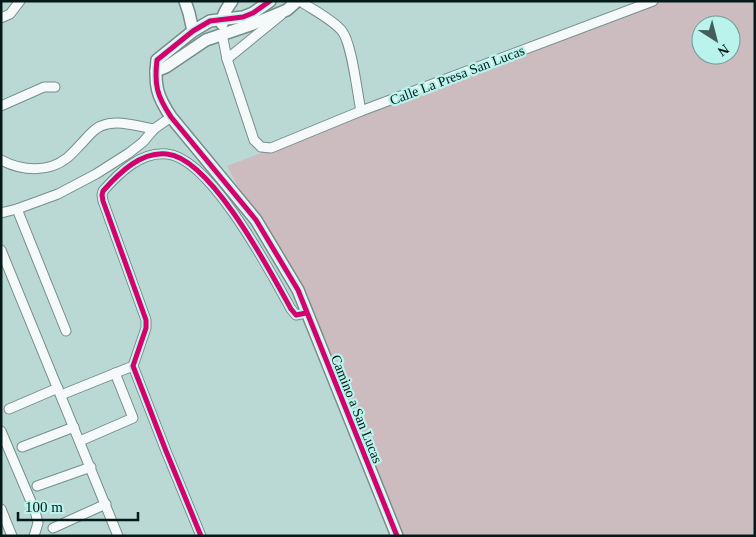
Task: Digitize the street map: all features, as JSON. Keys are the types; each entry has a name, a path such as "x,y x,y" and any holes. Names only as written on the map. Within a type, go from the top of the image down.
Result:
{"street":[{"path":"1,18 10,14 20,1"},
{"path":"185,1 190,13 193,32"},
{"path":"232,1 216,20 193,32 157,60 156,71 166,67 206,40 253,24 294,4"},
{"path":"190,13 216,20 242,17 253,13 270,1"},
{"name":"Calle La Presa San Lucas","path":"227,59 254,140 261,147 271,148 360,111 653,1"},
{"path":"216,20 222,34 227,59 294,4"},
{"path":"294,4 334,24 342,32 348,43 360,111"},
{"path":"181,41 187,52"},
{"name":"Camino a San Lucas","path":"156,71 161,101 170,117 256,220 298,290 396,536"},
{"path":"1,106 44,87 55,86"},
{"path":"1,213 58,194 112,164 143,142 154,129 170,117"},
{"path":"1,160 25,168 47,168 66,159 98,127 106,124 120,123 154,129"},
{"path":"201,536 133,366 146,328 146,320 102,195 124,170 143,157 169,154 187,162 207,180 237,218 291,309 296,315 306,312"},
{"path":"17,209 66,331"},
{"path":"1,250 118,536"},
{"path":"9,410 133,366"},
{"path":"80,440 133,418 115,373"},
{"path":"22,447 74,427"},
{"path":"1,430 35,512 38,523 34,536"},
{"path":"38,486 91,467"},
{"path":"54,528 106,504"},
{"path":"1,509 12,536"}],"shaded area":[{"path":"660,1 755,1 755,536 404,536 298,290 256,220 227,166"}],"cycle path":[{"path":"270,1 253,13 243,17 210,21 193,31 157,60 156,83 162,103 171,117 256,220 298,290 397,536"},
{"path":"201,536 133,366 146,328 146,320 103,201 103,191 123,171 148,156 167,154 184,160 202,175 220,195 238,220 255,245 291,309 296,315 306,313"}]}
